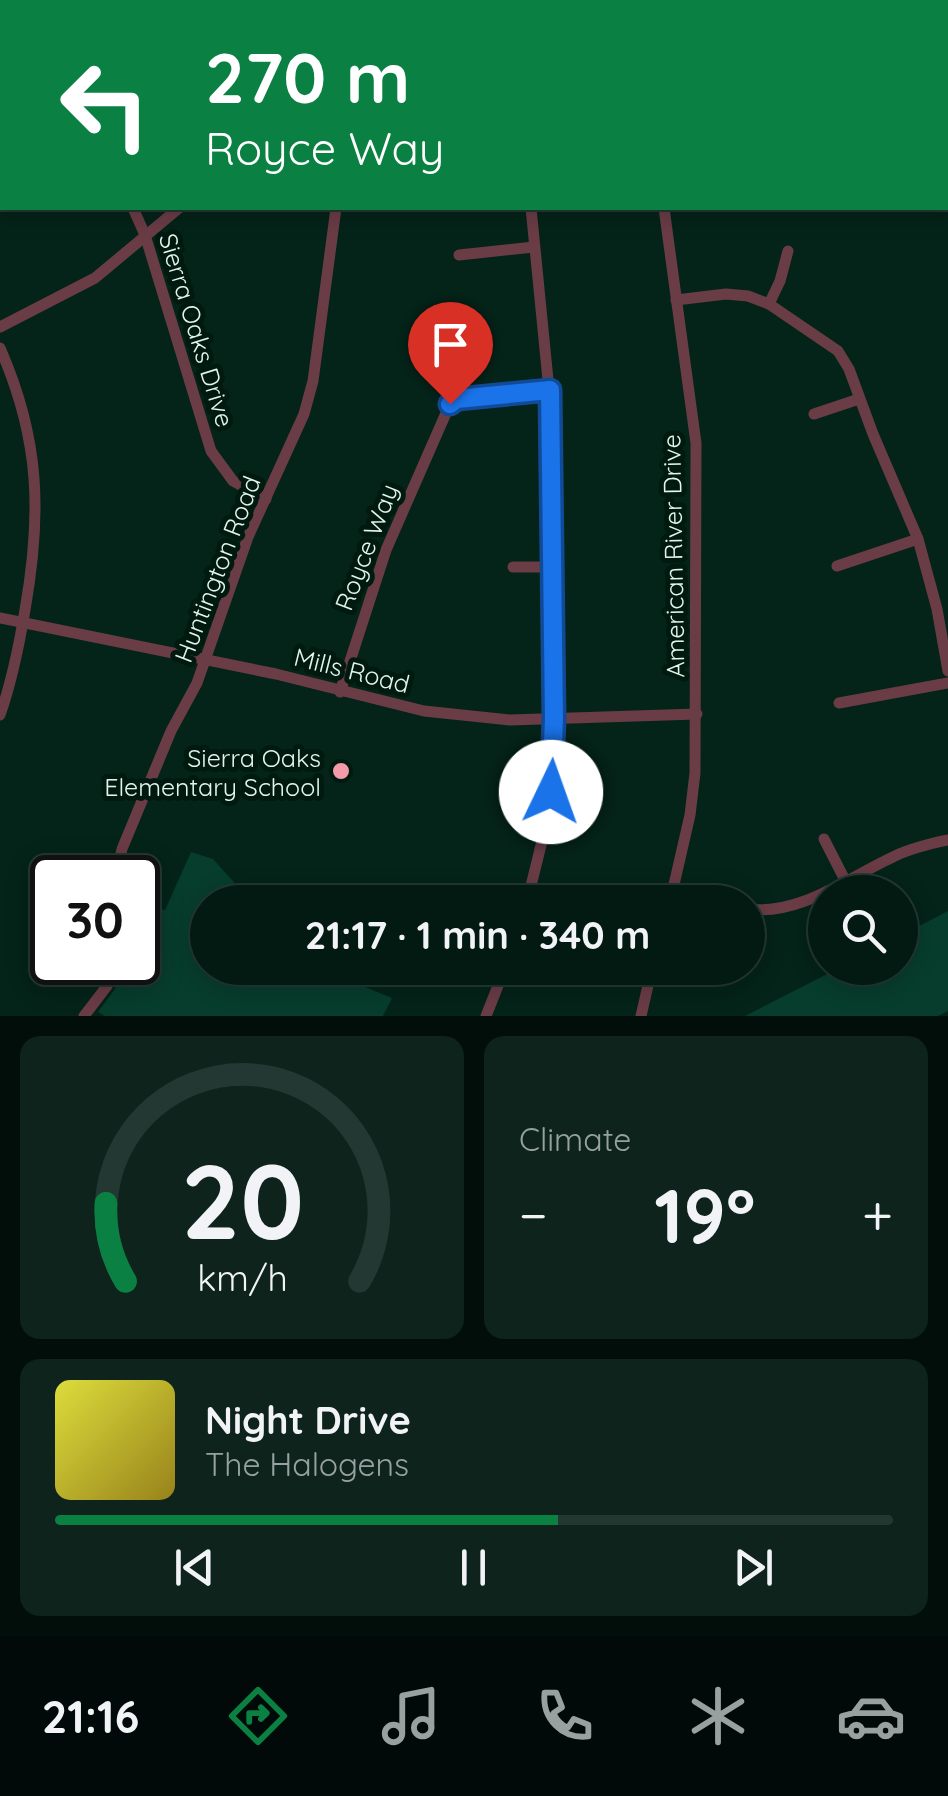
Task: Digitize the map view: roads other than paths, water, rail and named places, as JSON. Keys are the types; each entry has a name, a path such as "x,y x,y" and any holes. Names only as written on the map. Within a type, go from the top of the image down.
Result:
{"street":[{"name":"Sierra Oaks Drive","path":"134,210 211,451 233,481 266,499"},
{"path":"0,327 95,278 176,210"},
{"name":"Huntington Road","path":"122,855 171,732 206,660 239,562 309,398 336,210"},
{"path":"531,210 550,390 554,719 551,792 531,885"},
{"name":"American River Drive","path":"664,210 696,442 698,714 690,815 675,885"},
{"path":"459,254 534,248"},
{"path":"769,304 788,251"},
{"path":"676,300 726,294 748,296 769,304 833,346 846,363 918,539 937,609 948,671"},
{"path":"0,348 24,409 37,485 35,549 14,669 0,715"},
{"name":"Royce Way","path":"340,692 386,550 450,404 457,399 550,390"},
{"path":"814,414 859,398"},
{"path":"837,566 918,539"},
{"path":"513,567 553,566"},
{"name":"Mills Road","path":"0,618 276,674 424,712 485,720 698,714"},
{"path":"839,703 948,682"},
{"path":"824,839 842,875"},
{"path":"855,875 912,848 948,840"},
{"path":"765,909 784,908 808,897"},
{"path":"84,1016 108,985"},
{"path":"486,1016 498,985"},
{"path":"642,1016 648,985"}],"place":[{"name":"Sierra Oaks Elementary School","path":"341,771"}]}
